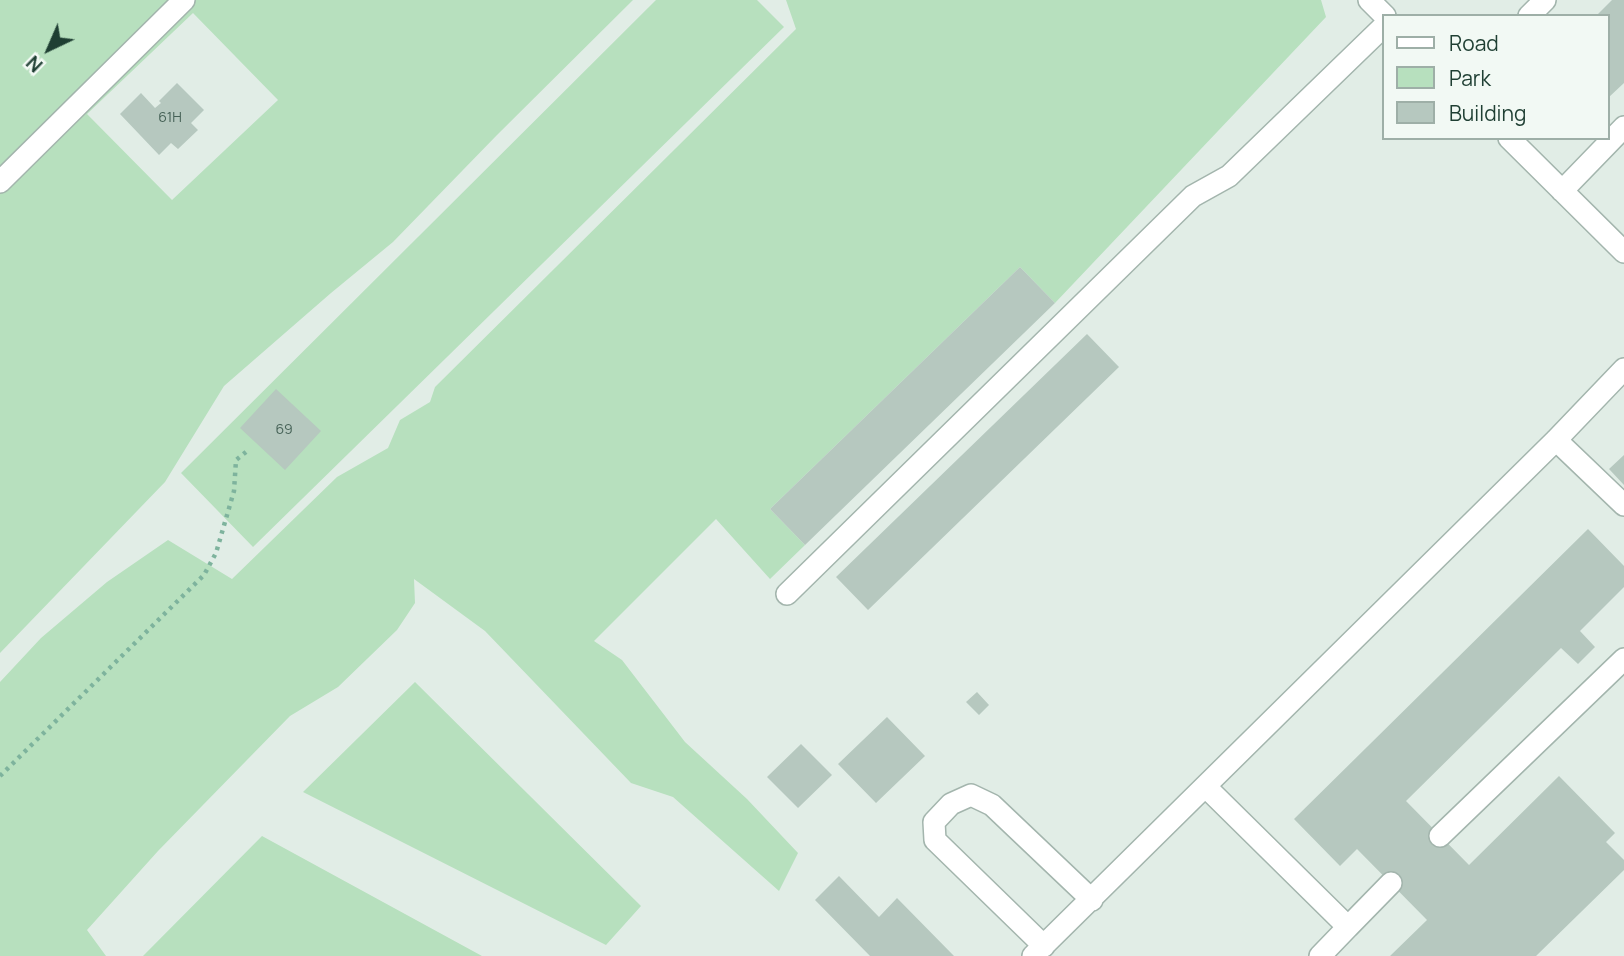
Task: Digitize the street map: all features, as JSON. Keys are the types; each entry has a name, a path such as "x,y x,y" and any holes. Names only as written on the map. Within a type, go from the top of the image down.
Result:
{"lane":[{"path":"0,182 184,0"},
{"path":"1369,0 1383,14"},
{"path":"1531,14 1545,0"},
{"path":"787,594 1193,196 1230,176 1382,28"},
{"path":"1562,191 1624,127"},
{"path":"1511,140 1624,252"},
{"path":"1091,900 992,805 971,795 951,804 934,822 935,840 1038,951 1091,900 1206,787 1556,440 1624,369"},
{"path":"1556,440 1624,505"},
{"path":"1440,836 1624,659"},
{"path":"1206,787 1348,927"},
{"path":"1320,956 1391,883"}],"path":[{"path":"0,776 204,575 216,553 228,514 234,491 236,460 246,452"}],"green space":[{"path":"0,0 633,0 393,242 224,386 165,482 0,653","holes":["193,13 278,100 172,200 87,114"]},
{"path":"656,0 757,0 784,27 253,547 181,473"},
{"path":"786,0 1321,0 1326,17 1055,303 1020,267 770,509 805,545 770,579 716,519 594,641 622,660 685,742 747,799 798,853 779,891 673,797 631,783 485,631 414,579 415,603 397,630 338,687 290,716 158,851 87,930 106,956 0,956 0,682 41,638 107,582 168,540 232,579 337,477 388,448 400,420 430,402 435,387 796,29"},
{"path":"415,682 641,906 606,945 303,792"},
{"path":"262,836 482,956 143,956"}],"building":[{"path":"1612,0 1624,0 1624,83 1610,96 1610,14 1598,14"},
{"path":"177,83 204,110 191,123 198,130 178,149 171,143 159,155 120,114 141,93 155,108"},
{"path":"1020,267 1055,303 805,545 770,509"},
{"path":"1087,334 1119,367 868,610 836,577"},
{"path":"276,389 321,431 285,470 240,428"},
{"path":"1624,455 1624,485 1609,469"},
{"path":"1588,529 1624,566 1624,587 1580,631 1595,647 1578,664 1561,648 1406,801 1469,865 1559,776 1615,833 1606,842 1624,860 1624,870 1536,956 1390,956 1427,920 1357,849 1340,866 1294,819"},
{"path":"977,692 989,705 979,715 966,702"},
{"path":"887,717 925,756 876,803 838,764"},
{"path":"801,744 832,775 798,808 767,777"},
{"path":"839,876 879,917 897,898 954,956 870,956 815,900"}]}
